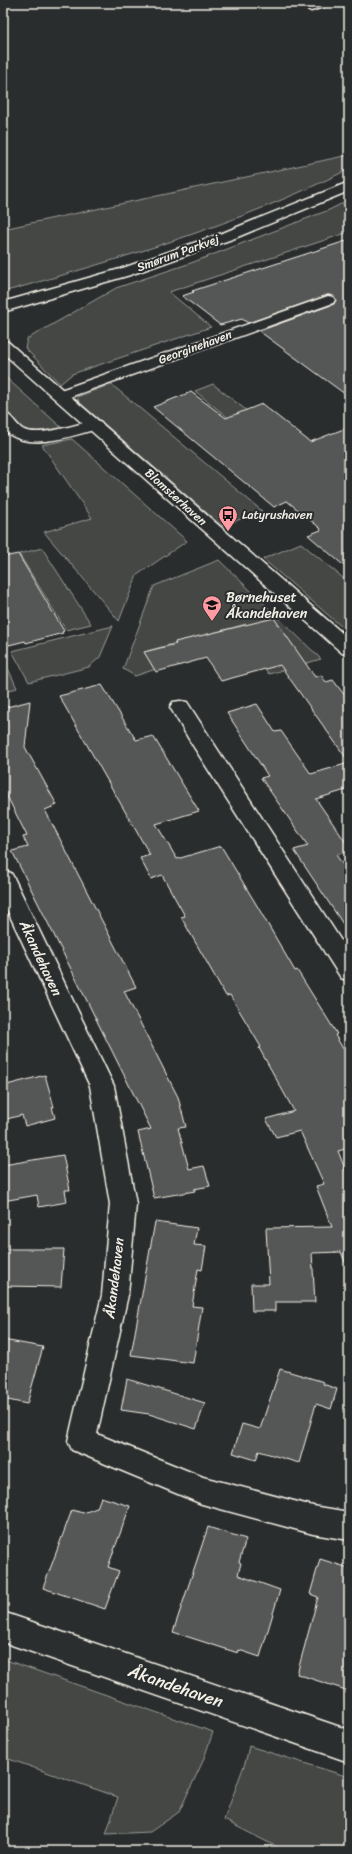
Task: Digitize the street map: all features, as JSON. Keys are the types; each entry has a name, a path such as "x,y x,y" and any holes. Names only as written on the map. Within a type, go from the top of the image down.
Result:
{"street":[{"name":"Smørum Parkvej","path":"3,307 125,272 230,235 349,186"},
{"name":"Georginehaven","path":"61,395 328,300"},
{"name":"Blomsterhaven","path":"3,346 61,395 349,649"},
{"path":"3,417 10,427 19,434"},
{"path":"3,438 19,434 32,436 47,435 95,425"},
{"path":"180,707 226,781 315,916 349,972"},
{"name":"Åkandehaven","path":"3,878 102,1086 122,1204 115,1296 82,1441 202,1490 313,1520 349,1526"},
{"name":"Åkandehaven","path":"3,1627 240,1707 349,1746"}],"lane":[{"path":"311,9 331,3"},
{"path":"343,3 349,4"}],"shaded area":[{"path":"349,155 349,169 265,207 179,239 91,267 3,292 3,229"},
{"path":"349,200 349,232 169,292 211,327 72,374 60,384 25,348 27,339 116,288 191,263 329,210"},
{"path":"3,375 62,428 39,433 24,431 15,424 3,407"},
{"path":"111,384 262,511 222,526 79,402 77,397"},
{"path":"213,384 337,482 318,490 195,391"},
{"path":"72,439 187,541 137,575 119,621 44,532 92,518 42,445"},
{"path":"301,543 349,583 349,633 263,559"},
{"path":"42,548 91,624 66,630 19,554"},
{"name":"Børnehuset Åkandehaven","path":"219,560 321,659 269,674 256,657 259,642 246,624 147,651 159,668 135,676 123,669 154,586"},
{"path":"113,626 100,657 89,667 29,682 12,651"},
{"path":"6,664 17,688 3,692 3,665"},
{"path":"3,1659 213,1732 203,1761 179,1812 150,1832 106,1834 118,1797 3,1757"},
{"path":"249,1746 349,1777 349,1851 285,1851 224,1820 246,1760"}],"building":[{"path":"349,240 349,397 259,331 334,304 336,299 333,296 328,295 248,323 242,319 220,325 182,296 194,292 192,291"},
{"path":"191,392 226,418 262,404 310,442 349,427 349,570 308,535 321,530 320,528 287,501 274,507 153,407"},
{"path":"18,554 64,631 62,632 63,633 26,643 25,641 9,645 3,635 3,557"},
{"path":"274,618 315,677 321,675 326,682 333,680 349,701 349,762 280,665 221,681 206,658 156,672 144,652 176,644 175,642"},
{"path":"102,685 136,740 153,736 199,811 156,824 177,859 221,846 295,971 297,970 337,1034 335,1035 349,1059 349,1148 338,1151 349,1179 349,1267 347,1267 341,1252 312,1253 315,1302 275,1302 275,1311 252,1311 251,1284 269,1284 266,1228 332,1227 316,1186 324,1184 300,1131 276,1137 266,1119 294,1111 259,1048 261,1047 230,995 226,996 181,917 185,916 162,875 151,879 140,858 150,855 59,696"},
{"path":"30,701 25,747 57,805 45,810 136,987 124,991 178,1097 186,1127 178,1128 189,1169 204,1166 210,1186 194,1189 195,1191 154,1198 138,1132 151,1129 12,851 28,847 23,837 27,836 3,788 3,708"},
{"path":"257,704 275,732 281,731 311,774 349,763 349,789 316,799 349,847 349,851 336,855 349,873 349,933 294,850 308,846 261,778 268,776 227,713"},
{"path":"45,1075 54,1107 52,1107 55,1118 25,1126 22,1115 3,1120 3,1086"},
{"path":"63,1155 70,1190 65,1190 67,1202 39,1207 37,1195 3,1201 3,1165"},
{"path":"155,1222 197,1228 194,1245 206,1246 202,1270 198,1269 192,1306 202,1307 193,1363 131,1355"},
{"path":"3,1249 64,1249 61,1287 3,1286"},
{"path":"3,1340 43,1347 27,1404 3,1399"},
{"path":"280,1369 324,1382 323,1384 337,1389 331,1409 316,1404 299,1463 259,1451 256,1460 233,1453 242,1424 260,1429"},
{"path":"127,1379 205,1403 196,1429 149,1414 121,1410"},
{"path":"101,1497 130,1506 108,1567 119,1571 105,1609 43,1588 72,1510 83,1513 97,1508"},
{"path":"208,1527 246,1539 239,1562 241,1563 238,1575 280,1590 260,1657 239,1650 238,1653 173,1632"},
{"path":"320,1559 349,1568 349,1691 297,1674 318,1597 310,1594"}],"place":[{"name":"Latyrushaven","path":"228,532"},
{"name":"Børnehuset Åkandehaven","path":"212,622"}]}
